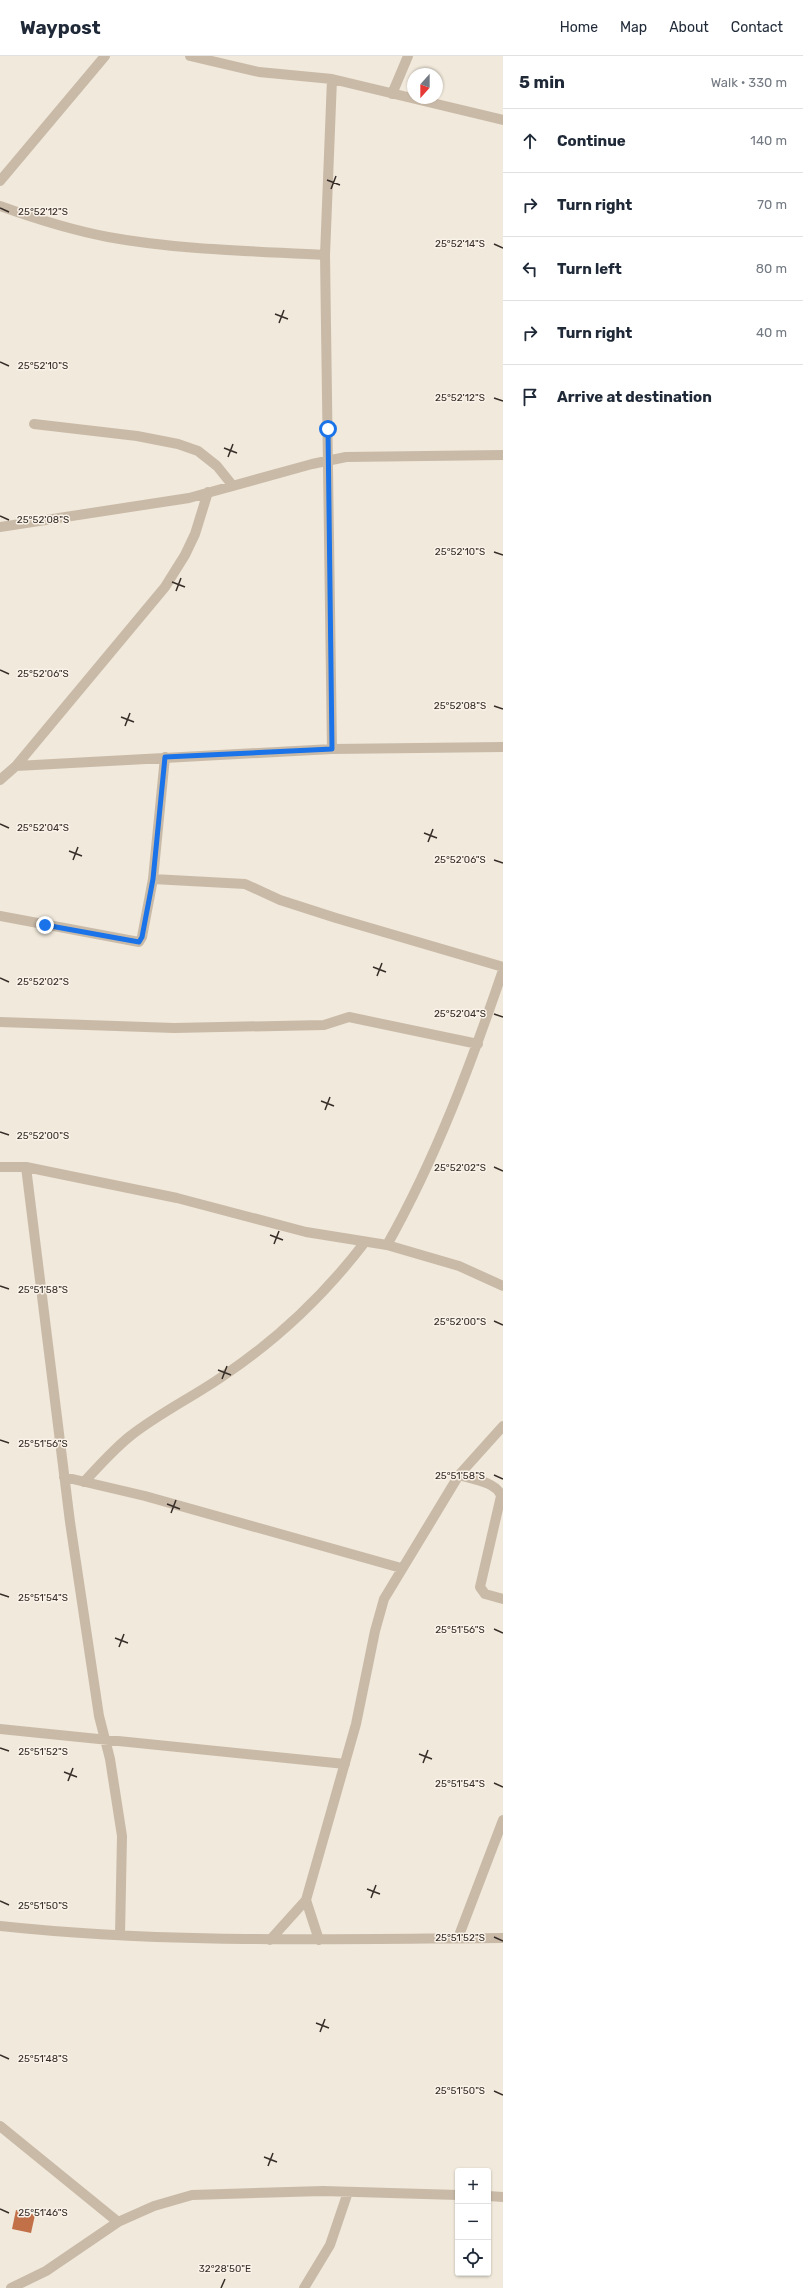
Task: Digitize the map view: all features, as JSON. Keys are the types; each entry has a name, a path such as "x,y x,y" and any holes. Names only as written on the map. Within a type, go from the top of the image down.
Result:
{"street":[{"path":"0,181 105,56"},
{"path":"190,56 259,72 332,79 503,120"},
{"path":"392,94 408,56"},
{"path":"332,79 325,255 332,749"},
{"path":"0,206 49,223 108,237 175,246 325,255"},
{"path":"34,424 137,436 178,444 198,451 217,466 233,486"},
{"path":"0,527 189,498 346,457 503,455"},
{"path":"0,780 16,766 165,587 185,555 195,534 208,492"},
{"path":"16,766 332,749 503,747"},
{"path":"0,916 139,942 142,937 153,879 165,757"},
{"path":"153,879 245,884 280,900 503,967"},
{"path":"387,1244 415,1189 471,1063 503,970"},
{"path":"0,1022 174,1028 324,1025 349,1017 478,1044"},
{"path":"0,1167 26,1167 177,1198 306,1232 365,1242 387,1244 444,1261 503,1286"},
{"path":"26,1167 64,1477 99,1716 110,1759 122,1836 120,1936"},
{"path":"84,1482 128,1438 226,1374 253,1354 316,1300 365,1242"},
{"path":"270,1940 306,1900 356,1724 375,1631 384,1599 401,1568 459,1475 503,1426"},
{"path":"459,1475 494,1486 499,1490 501,1496 480,1587 485,1594 503,1599"},
{"path":"64,1477 145,1496 401,1568"},
{"path":"0,1729 345,1764"},
{"path":"458,1938 503,1820"},
{"path":"306,1900 319,1940"},
{"path":"0,1926 77,1934 270,1940 503,1938"},
{"path":"0,2126 118,2222"},
{"path":"304,2288 330,2245 348,2192"},
{"path":"12,2288 46,2271 118,2222 154,2206 192,2196 348,2192 455,2195"},
{"path":"491,2196 503,2197"}],"building":[{"path":"16,2210 35,2215 31,2233 12,2229"}],"route":[{"path":"45,925 139,942 142,937 153,879 165,757 332,749 328,553 328,429"}]}
